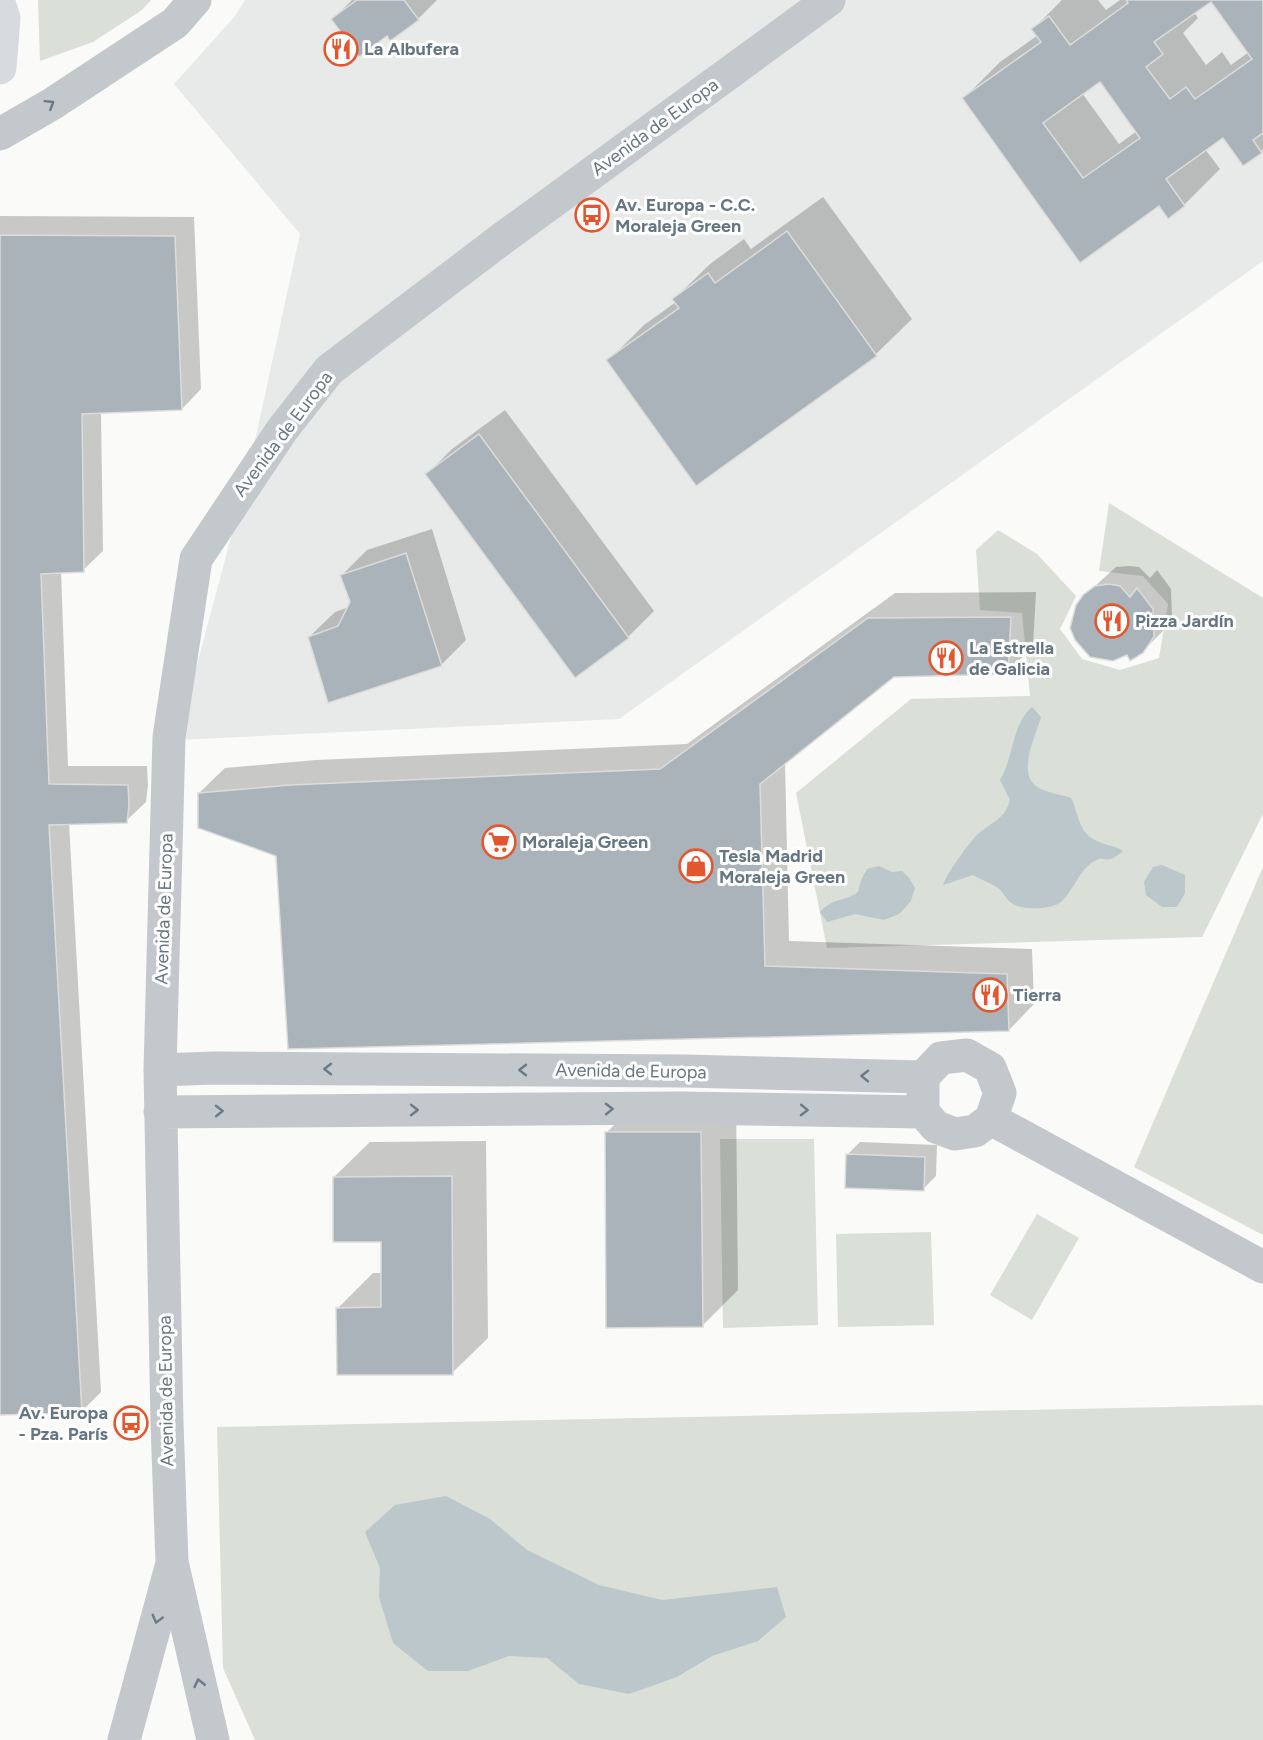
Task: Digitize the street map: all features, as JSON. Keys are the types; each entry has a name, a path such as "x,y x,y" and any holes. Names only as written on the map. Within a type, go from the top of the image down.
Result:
{"main road":[{"path":"0,6 4,18 0,68"}],"street":[{"path":"0,134 52,104 175,23 195,0"},
{"name":"Avenida de Europa","path":"213,1740 172,1562 166,1423 160,1113 169,737 196,559 282,430 329,370 503,238 829,0"},
{"path":"967,1055 990,1068 1000,1093 991,1119 975,1131 955,1134 936,1127 923,1112 923,1077 941,1058 967,1055"},
{"name":"Avenida de Europa","path":"160,1070 214,1068 674,1071 923,1077"},
{"name":"Avenida de Europa","path":"160,1113 681,1108 923,1112"},
{"path":"991,1119 1263,1267"},
{"name":"Avenida de Europa","path":"124,1740 172,1562"}],"shaded area":[{"path":"38,0 151,0 142,10 93,42 40,61"},
{"path":"245,0 1263,0 1263,261 619,719 177,740 247,477 300,234 174,84 235,16"},
{"path":"1109,503 1263,598 1263,814 1202,937 827,948 796,793 911,699 1030,696 1022,613 980,610 976,550 998,530 1037,554 1076,596 1060,629 1082,659 1120,670 1159,658 1168,604 1143,576 1099,571"},
{"path":"1032,707 1041,717 1029,755 1028,774 1032,782 1043,790 1071,798 1086,833 1100,843 1123,851 1113,858 1099,859 1090,864 1058,904 1028,908 1015,905 998,888 973,875 943,885 953,866 978,834 997,820 1008,806 1010,800 1000,780 1008,762 1016,732"},
{"path":"1162,865 1185,875 1185,893 1177,907 1162,907 1146,895 1144,882 1153,867"},
{"path":"879,866 892,872 902,871 915,888 911,901 899,914 884,920 855,914 827,922 820,912 830,904 858,892 867,869"},
{"path":"1263,867 1263,1235 1134,1167"},
{"path":"720,1139 814,1139 818,1325 723,1328"},
{"path":"1037,1214 1079,1238 1032,1320 990,1295"},
{"path":"931,1232 934,1325 838,1327 836,1234"},
{"path":"1263,1406 1263,1740 255,1740 223,1668 217,1427"},
{"path":"446,1496 490,1519 527,1550 599,1585 662,1600 777,1587 786,1617 758,1641 712,1656 677,1677 629,1694 579,1684 547,1658 509,1656 468,1671 428,1671 393,1643 379,1597 380,1568 365,1532 395,1505"}],"building":[{"path":"357,0 404,0 419,20 390,41 387,36 359,57 331,19"},
{"path":"1126,0 1263,0 1263,133 1253,140 1262,153 1243,166 1223,138 1166,179 1185,206 1168,219 1159,206 1080,263 962,98 1041,42 1031,29 1049,16 1070,45 1128,3","holes":["1211,2 1252,59 1195,99 1186,87 1170,99 1146,67 1163,54 1154,42","1100,82 1140,138 1083,178 1043,123"]},
{"path":"787,231 877,356 696,486 606,360 679,308 672,299 708,273 715,283"},
{"path":"0,235 175,236 182,410 82,414 84,572 41,574 49,784 128,785 129,805 127,823 49,825 82,1413 0,1415"},
{"path":"479,434 629,638 575,678 425,474"},
{"path":"406,553 442,666 328,703 308,637 338,626 350,602 340,575"},
{"name":"Pizza Jardín","path":"1109,584 1120,586 1130,597 1137,588 1153,609 1154,637 1143,653 1130,661 1127,655 1113,661 1090,657 1075,640 1070,628 1076,605 1083,595 1095,586"},
{"name":"Moraleja Green","path":"1011,617 1008,674 894,677 760,784 765,966 1007,974 1009,1031 288,1049 276,856 198,828 198,793 290,785 660,769 868,618"},
{"path":"605,1132 701,1132 703,1327 606,1328"},
{"path":"846,1154 925,1157 924,1191 845,1188"},
{"path":"452,1176 453,1375 337,1375 336,1308 381,1307 381,1242 333,1242 333,1177"}],"place":[{"name":"La Albufera","path":"341,49"},
{"name":"Av. Europa - C.C. Moraleja Green","path":"592,215"},
{"name":"Pizza Jardín","path":"1112,621"},
{"name":"La Estrella de Galicia","path":"946,658"},
{"name":"Moraleja Green","path":"499,842"},
{"name":"Tesla Madrid Moraleja Green","path":"696,866"},
{"name":"Tierra","path":"990,995"},
{"name":"Av. Europa - Pza. París","path":"131,1423"}]}
